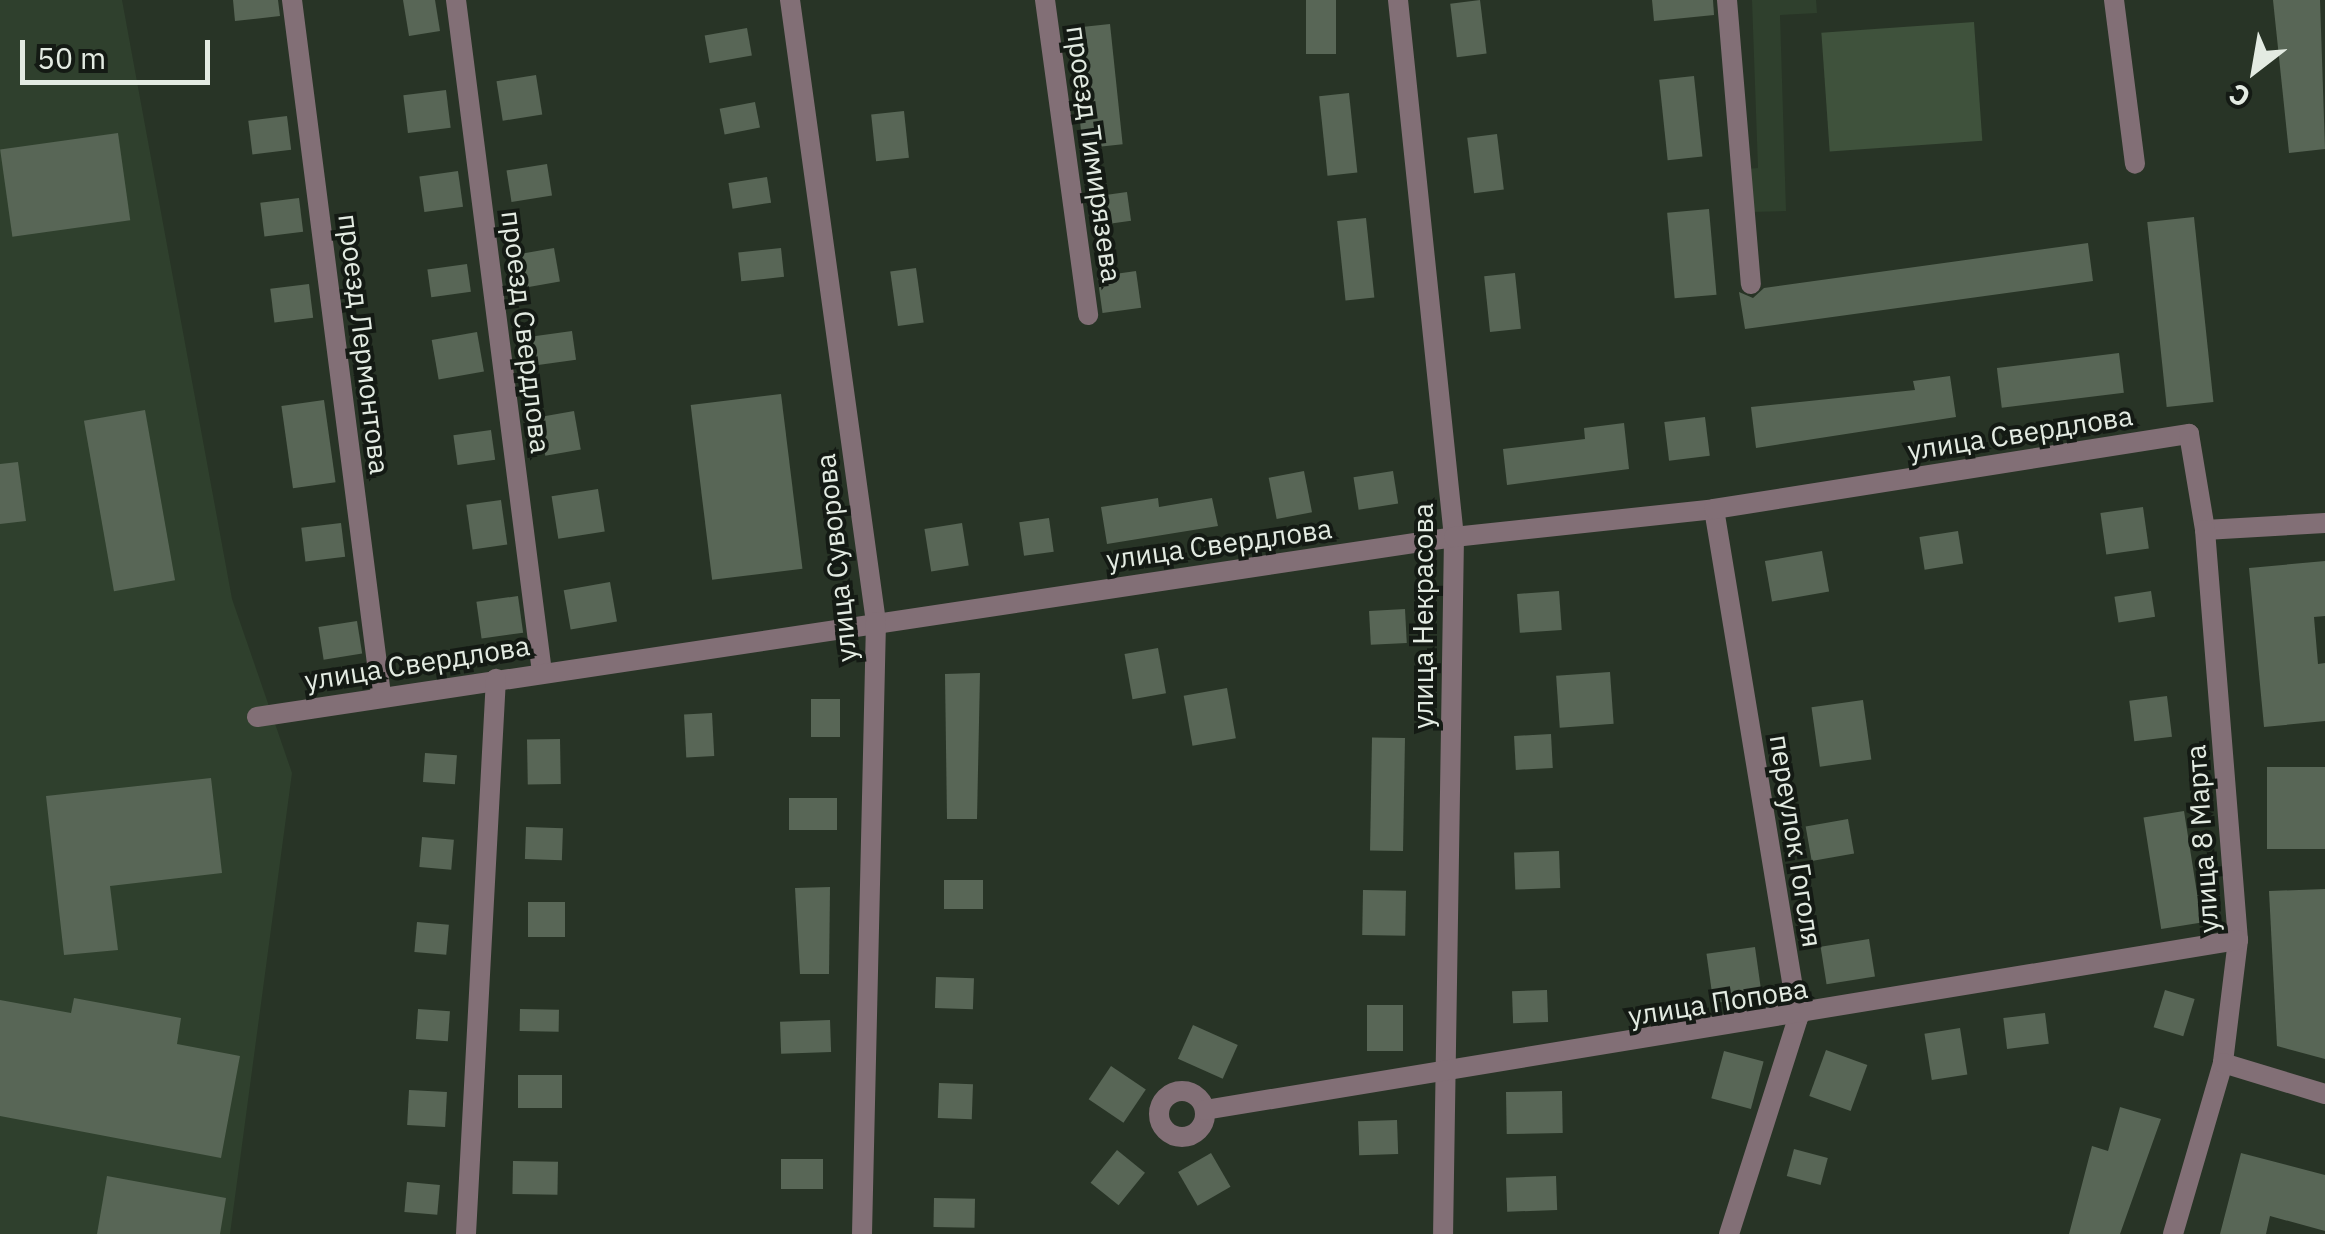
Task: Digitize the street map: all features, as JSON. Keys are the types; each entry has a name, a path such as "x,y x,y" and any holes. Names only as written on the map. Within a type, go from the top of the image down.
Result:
{"street":[{"name":"проезд Лермонтова","path":"292,0 381,695"},
{"name":"проезд Свердлова","path":"456,0 542,672"},
{"name":"улица Суворова","path":"790,0 876,622 862,1234"},
{"name":"проезд Тимирязева","path":"1045,0 1088,315"},
{"name":"улица Некрасова","path":"1398,0 1454,537 1444,1234"},
{"path":"1727,0 1751,284"},
{"path":"2114,0 2135,164"},
{"name":"улица Свердлова","path":"258,717 381,695 1454,537 1714,510 2189,434"},
{"name":"улица 8 Марта","path":"2173,1234 2223,1062 2238,940 2204,530 2189,434"},
{"name":"переулок Гоголя","path":"1714,510 1798,1018 1729,1234"},
{"path":"2204,530 2325,523"},
{"path":"466,1234 496,679"},
{"name":"улица Попова","path":"1205,1110 1798,1018 2238,940"},
{"path":"2223,1062 2325,1094"}],"shaded area":[{"path":"0,0 122,0 232,599 292,773 230,1234 0,1234"},
{"path":"1752,0 1816,0 1817,13 1780,15 1786,211 1749,212 1747,169 1758,168"},
{"path":"1974,22 1982,141 1830,151 1821,33"}],"building":[{"path":"233,0 278,0 280,16 235,21"},
{"path":"403,0 435,0 440,31 409,36"},
{"path":"1306,0 1336,0 1336,54 1306,54"},
{"path":"1480,0 1487,54 1457,57 1450,4"},
{"path":"1652,0 1713,0 1714,15 1654,21"},
{"path":"2273,0 2320,0 2325,149 2289,153"},
{"path":"1110,24 1123,144 1083,149 1070,28"},
{"path":"747,28 752,56 710,63 705,35"},
{"path":"536,75 542,115 503,121 496,81"},
{"path":"1694,76 1702,157 1668,160 1659,80"},
{"path":"446,90 451,128 408,133 403,95"},
{"path":"1349,93 1357,173 1328,176 1319,96"},
{"path":"755,102 760,128 725,134 720,109"},
{"path":"904,111 909,158 876,161 871,114"},
{"path":"287,116 291,150 252,154 248,121"},
{"path":"118,133 130,220 12,237 0,150"},
{"path":"1497,134 1504,190 1474,193 1467,138"},
{"path":"547,164 552,196 512,202 507,170"},
{"path":"458,171 463,207 424,212 419,176"},
{"path":"767,177 771,203 733,209 728,183"},
{"path":"1127,192 1131,221 1093,226 1089,197"},
{"path":"299,198 303,232 264,236 260,203"},
{"path":"1709,209 1716,295 1675,298 1667,213"},
{"path":"2194,217 2213,402 2167,407 2147,222"},
{"path":"1366,218 1374,298 1346,301 1337,221"},
{"path":"2088,243 2093,281 1745,329 1739,292 1753,298 1764,288"},
{"path":"554,248 560,281 524,288 519,254"},
{"path":"781,248 784,277 741,281 738,252"},
{"path":"467,264 471,292 431,297 427,270"},
{"path":"916,268 924,322 898,326 890,272"},
{"path":"1136,271 1141,308 1103,313 1097,276"},
{"path":"1515,273 1521,329 1490,332 1484,276"},
{"path":"309,284 313,318 274,322 270,289"},
{"path":"572,331 576,360 534,366 530,337"},
{"path":"477,332 484,371 439,379 432,340"},
{"path":"2119,353 2124,393 2002,408 1997,368"},
{"path":"1950,376 1956,417 1756,448 1751,407 1915,390 1913,381"},
{"path":"781,394 802,569 712,580 691,405"},
{"path":"324,400 336,482 293,488 281,406"},
{"path":"145,410 175,580 114,591 84,421"},
{"path":"574,411 581,449 545,456 539,417"},
{"path":"1705,417 1710,456 1669,461 1664,422"},
{"path":"1624,423 1629,469 1507,485 1503,449 1585,439 1584,428"},
{"path":"491,430 495,460 458,465 453,435"},
{"path":"18,462 26,521 0,524 0,464"},
{"path":"1304,471 1312,512 1277,519 1269,478"},
{"path":"1393,471 1398,504 1359,510 1353,477"},
{"path":"598,489 605,531 558,539 552,496"},
{"path":"1158,498 1159,507 1212,498 1218,526 1107,544 1101,507"},
{"path":"501,500 507,545 473,549 466,505"},
{"path":"2143,507 2149,549 2106,555 2100,513"},
{"path":"1049,518 1054,552 1024,556 1019,522"},
{"path":"341,523 345,557 305,562 301,528"},
{"path":"962,523 969,565 931,571 924,529"},
{"path":"1958,531 1963,564 1925,570 1919,537"},
{"path":"1822,551 1829,591 1772,601 1765,561"},
{"path":"2325,561 2325,616 2314,617 2318,664 2325,663 2325,721 2264,727 2249,568"},
{"path":"610,582 617,621 571,630 564,590"},
{"path":"1559,591 1562,630 1520,633 1517,594"},
{"path":"2151,591 2155,617 2119,622 2114,597"},
{"path":"518,596 523,633 482,638 476,602"},
{"path":"1405,609 1407,643 1371,645 1369,611"},
{"path":"357,621 362,654 324,660 318,627"},
{"path":"1158,648 1166,693 1133,699 1125,654"},
{"path":"1610,672 1614,724 1560,728 1556,676"},
{"path":"980,673 977,819 947,819 945,674"},
{"path":"1227,688 1236,738 1193,746 1184,696"},
{"path":"2167,696 2172,737 2134,741 2129,701"},
{"path":"811,699 840,699 840,737 811,737"},
{"path":"1863,700 1871,759 1820,767 1812,707"},
{"path":"712,713 714,756 686,757 684,714"},
{"path":"1551,734 1553,768 1516,770 1514,736"},
{"path":"1372,737 1405,738 1403,851 1370,850"},
{"path":"560,739 561,784 528,785 527,740"},
{"path":"425,753 457,755 455,784 423,782"},
{"path":"2267,767 2325,767 2325,849 2267,849"},
{"path":"211,778 222,873 110,886 118,950 64,955 46,796"},
{"path":"789,798 837,798 837,830 789,830"},
{"path":"2184,811 2202,923 2161,929 2144,817"},
{"path":"1848,819 1854,853 1812,861 1806,826"},
{"path":"526,827 563,828 562,860 525,859"},
{"path":"422,837 454,840 451,870 419,867"},
{"path":"1559,851 1560,888 1515,890 1514,853"},
{"path":"944,880 983,880 983,909 944,909"},
{"path":"830,887 829,974 800,974 795,888"},
{"path":"2325,889 2325,1059 2277,1046 2269,891"},
{"path":"1363,890 1406,891 1405,936 1362,935"},
{"path":"528,902 565,902 565,937 528,937"},
{"path":"417,922 449,925 446,955 414,952"},
{"path":"1869,939 1875,977 1827,984 1821,947"},
{"path":"1755,947 1762,997 1713,1003 1706,954"},
{"path":"936,977 974,978 973,1009 935,1008"},
{"path":"1547,990 1548,1022 1513,1023 1512,991"},
{"path":"2165,990 2195,999 2183,1036 2154,1027"},
{"path":"74,998 181,1018 177,1044 240,1056 221,1158 0,1116 0,1000 71,1013"},
{"path":"1367,1005 1403,1005 1403,1051 1367,1051"},
{"path":"418,1009 450,1011 448,1041 416,1039"},
{"path":"520,1009 559,1010 559,1032 520,1031"},
{"path":"2045,1013 2049,1044 2007,1049 2003,1018"},
{"path":"830,1020 831,1052 781,1054 780,1022"},
{"path":"1193,1025 1238,1045 1223,1079 1178,1059"},
{"path":"1960,1028 1967,1074 1932,1080 1924,1034"},
{"path":"1826,1050 1867,1065 1851,1111 1809,1096"},
{"path":"1724,1051 1764,1062 1751,1109 1711,1098"},
{"path":"1111,1066 1146,1089 1123,1123 1089,1099"},
{"path":"518,1075 562,1075 562,1108 518,1108"},
{"path":"939,1083 973,1084 972,1119 938,1118"},
{"path":"409,1090 447,1092 445,1127 407,1125"},
{"path":"1562,1091 1563,1133 1507,1134 1506,1092"},
{"path":"2120,1107 2161,1119 2120,1234 2069,1234 2092,1146 2108,1151"},
{"path":"1397,1120 1398,1154 1359,1155 1358,1121"},
{"path":"1794,1149 1828,1158 1821,1185 1787,1176"},
{"path":"1117,1150 1145,1173 1119,1205 1091,1183"},
{"path":"1211,1153 1230,1187 1198,1206 1178,1172"},
{"path":"2241,1153 2325,1175 2325,1231 2270,1216 2266,1234 2220,1234"},
{"path":"781,1159 823,1159 823,1189 781,1189"},
{"path":"513,1161 558,1162 557,1195 512,1194"},
{"path":"107,1176 226,1198 220,1234 97,1234"},
{"path":"1556,1176 1557,1210 1507,1212 1506,1178"},
{"path":"407,1182 440,1185 437,1215 404,1212"},
{"path":"934,1198 975,1199 974,1228 933,1227"}]}
